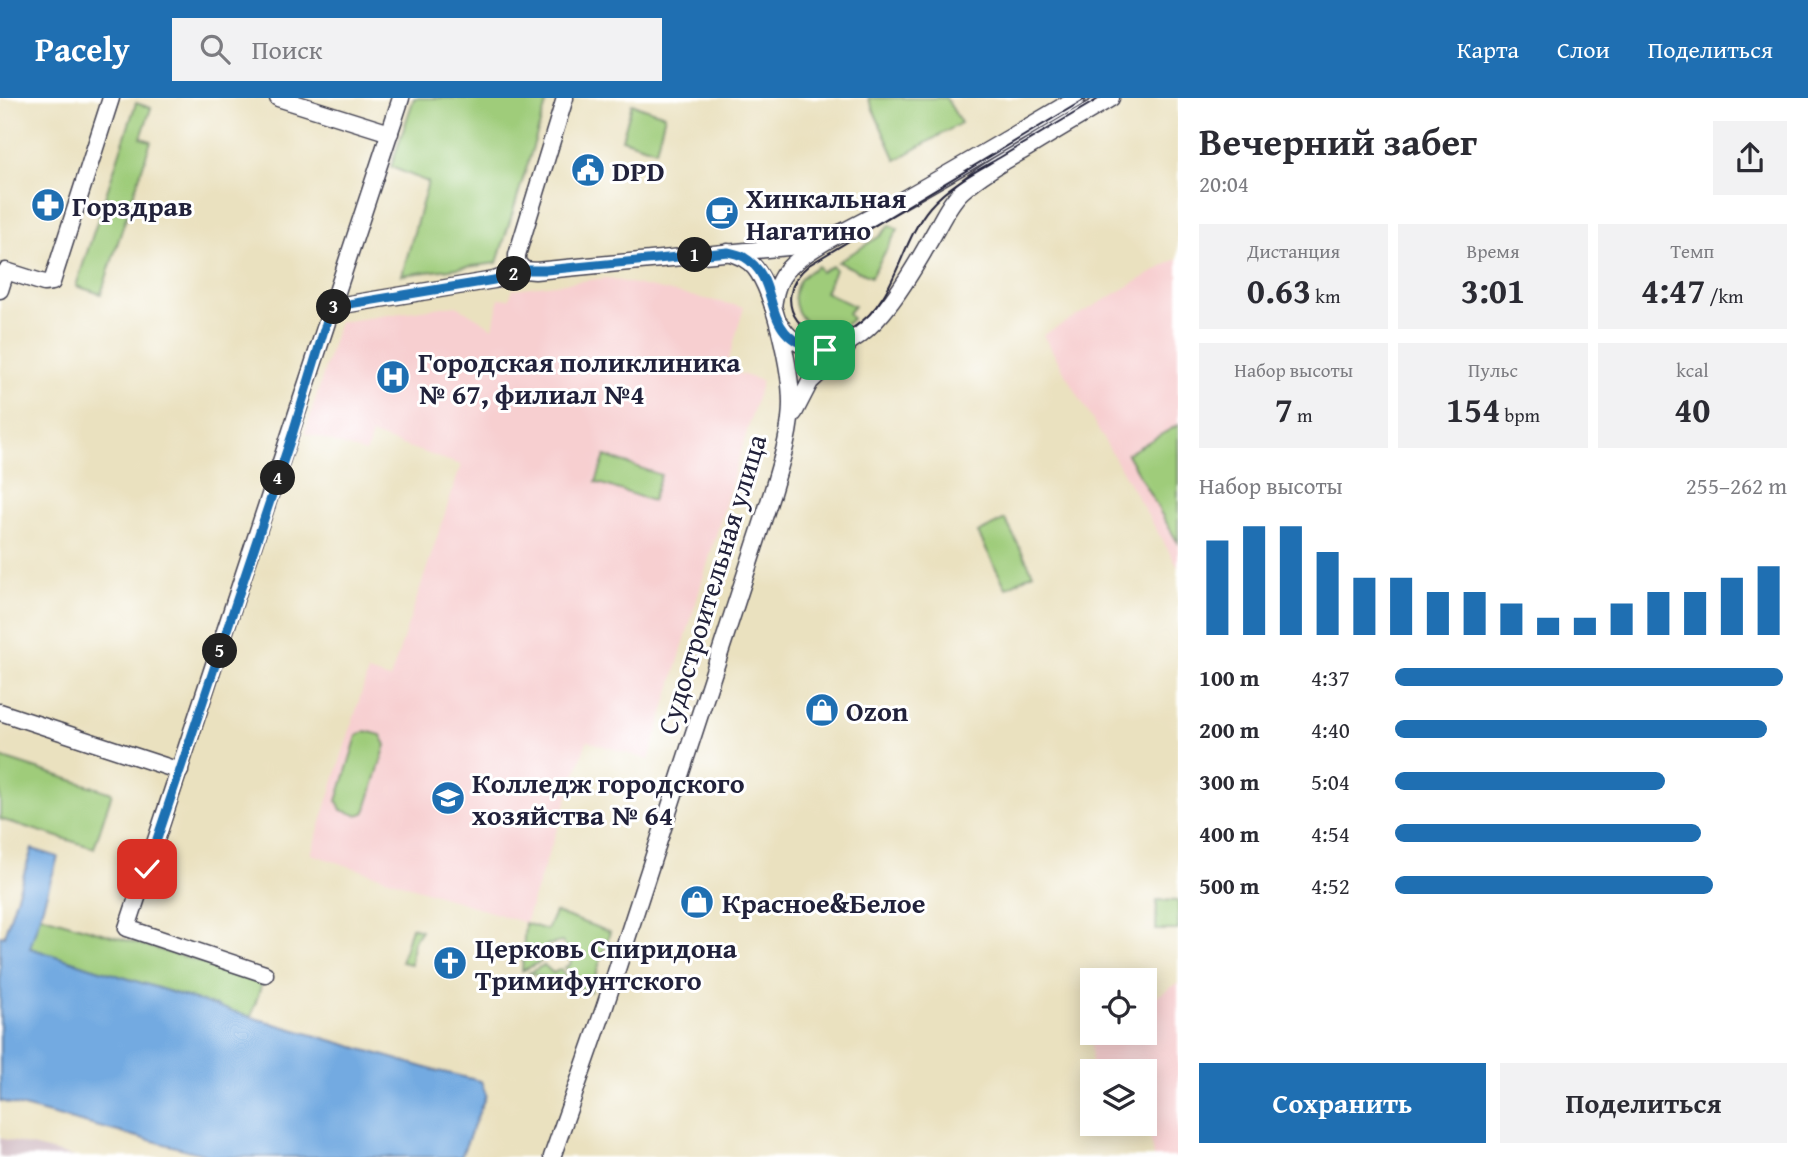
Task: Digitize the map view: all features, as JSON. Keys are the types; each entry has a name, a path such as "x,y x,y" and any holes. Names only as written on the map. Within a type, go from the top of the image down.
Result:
{"street":[{"path":"0,290 6,271 44,284 52,282 111,98"},
{"path":"278,98 390,133"},
{"path":"265,974 127,928 293,432 331,307 401,98"},
{"path":"524,270 517,262 517,255 565,98"},
{"path":"788,425 791,404 775,313 775,291 791,265 1077,98"},
{"path":"788,425 810,382 877,318 904,284 959,193 979,176 1111,98"},
{"path":"927,187 944,191 949,207"},
{"path":"331,307 494,280 524,270 788,247 816,242 848,230"},
{"path":"728,252 745,258 756,269 786,334 796,342 811,349 825,350 853,340"},
{"name":"Судостроительная улица","path":"552,1157 605,1006 772,493 788,425"},
{"path":"0,712 180,771"}],"shaded area":[{"path":"1178,258 1178,567 1043,335"},
{"path":"606,278 744,307 726,369 762,381 649,760 587,741 525,923 311,854 368,672 390,679 461,465 372,435 366,453 305,433 339,322 456,305 493,328 499,298 509,299 513,289"},
{"path":"1178,983 1178,1157 1153,1157 1150,1136 1157,1136 1157,1059 1092,1059 1091,1045 1157,1045 1157,996"},
{"path":"0,1138 75,1157 0,1157"}],"green space":[{"path":"414,98 548,98 497,263 402,275 428,182 391,167"},
{"path":"868,98 946,98 961,123 896,160"},
{"path":"136,103 151,108 141,138 151,141 101,294 76,286"},
{"path":"632,104 665,115 656,150 622,139"},
{"path":"890,225 898,229 871,277 838,262 880,236"},
{"path":"818,266 821,272 832,266 835,270 825,292 854,306 848,313 852,319 841,327 829,330 818,328 800,315 795,305 795,293 800,280"},
{"path":"1178,425 1178,543 1127,454"},
{"path":"605,456 661,475 652,501 596,482"},
{"path":"1005,519 1033,573 1006,588 978,533"},
{"path":"366,731 381,735 386,745 366,809 364,813 357,815 341,810 337,801 357,736"},
{"path":"0,757 112,793 94,848 0,819"},
{"path":"1157,900 1178,901 1178,930 1156,930"},
{"path":"555,912 610,932 590,992 575,987 565,967 570,965 571,960 562,942 547,945 540,953 542,961 522,971 525,923 547,930"},
{"path":"40,915 263,980 251,1017 29,948"},
{"path":"411,927 421,930 413,942 411,964 401,962"},
{"path":"544,965 553,973 561,969 569,986 529,973"}],"water":[{"path":"32,849 58,857 30,948 251,1017 430,1069 481,1081 486,1095 461,1157 214,1157 0,1101 0,935 4,936"}],"tram line":[{"path":"1087,98 809,265 796,279 791,294 791,308 797,320 808,330 821,335 837,334 854,327 868,316 889,287 911,237 937,199 972,174 1100,98"}],"place":[{"name":"DPD","path":"588,170"},
{"name":"Горздрав","path":"48,205"},
{"name":"Хинкальная Нагатино","path":"722,213"},
{"name":"Городская поликлиника № 67, филиал №4","path":"393,377"},
{"name":"Ozon","path":"822,710"},
{"name":"Колледж городского хозяйства № 64","path":"448,798"},
{"name":"Красное&Белое","path":"697,902"},
{"name":"Церковь Спиридона Тримифунтского","path":"450,963"}],"route":[{"path":"147,869 293,432 331,307 494,280 524,270 728,252 745,258 756,269 763,280 776,319 786,334 811,349 825,350"}]}
